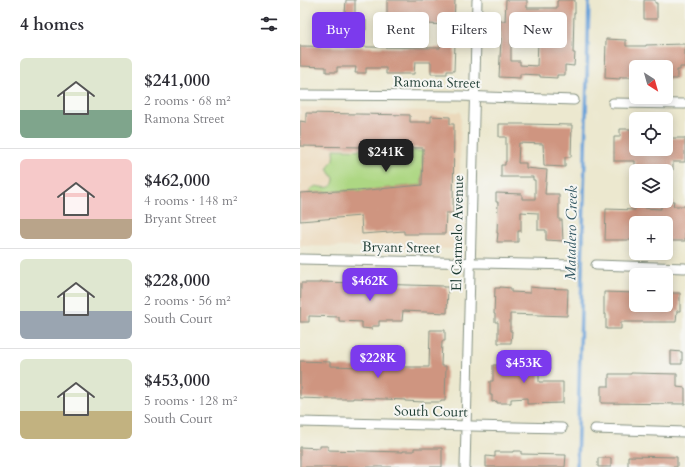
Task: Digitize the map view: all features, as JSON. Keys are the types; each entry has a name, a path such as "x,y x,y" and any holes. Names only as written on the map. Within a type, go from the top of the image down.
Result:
{"street":[{"name":"El Carmelo Avenue","path":"465,467 477,0"},
{"name":"Ramona Street","path":"300,95 474,96 574,100"},
{"path":"613,103 685,104"},
{"name":"Bryant Street","path":"300,259 574,265"},
{"path":"596,266 685,268"},
{"name":"South Court","path":"300,422 562,428"},
{"path":"595,429 685,432"}],"shaded area":[{"path":"300,107 461,112 458,249 300,246"}],"green space":[{"path":"334,149 423,151 422,185 357,191 309,193 311,189 316,186 326,188 331,186 334,182 334,178 328,168 334,160"}],"building":[{"path":"346,0 355,0 355,12 345,12"},
{"path":"387,0 455,0 455,12 437,12 437,24 429,24 429,12 387,12"},
{"path":"506,0 527,0 527,8 557,8 558,0 575,0 574,66 565,65 565,75 557,75 557,78 520,74 520,78 499,77 501,21 505,21"},
{"path":"644,0 655,0 655,3 657,3 657,19 644,19"},
{"path":"606,39 626,40 626,46 685,44 685,67 680,67 680,70 677,70 677,79 673,79 673,60 629,60 629,77 620,77 620,79 605,78"},
{"path":"300,46 312,46 312,48 455,48 454,71 447,71 447,74 431,74 431,62 415,62 414,74 386,74 386,68 366,68 366,73 355,73 356,67 337,67 337,72 326,72 326,67 300,66"},
{"path":"306,113 410,115 410,122 431,122 431,116 450,117 450,124 454,124 453,213 446,213 445,234 404,234 404,231 362,234 361,216 300,221 300,193 357,191 422,185 423,148 300,146 300,121 306,122"},
{"path":"499,124 572,125 571,157 565,157 565,167 544,166 543,144 519,143 518,163 526,163 526,168 547,170 545,194 559,194 559,220 562,220 563,241 546,240 546,230 538,230 538,213 521,212 521,231 518,231 518,242 497,242 498,202 496,202 496,193 522,194 522,199 535,199 535,180 533,180 533,177 501,177 501,165 505,165 506,162 506,137 499,137"},
{"path":"620,129 629,129 629,156 673,156 673,138 685,138 685,162 673,162 673,164 635,164 635,161 614,161 614,137 620,137"},
{"path":"673,206 685,206 685,241 673,241 673,216 629,216 629,240 605,240 606,209 635,210 635,208 661,209 673,208"},
{"path":"301,283 356,283 356,285 373,286 373,284 448,287 447,313 403,311 402,321 379,321 379,326 372,326 372,329 362,328 362,322 339,321 339,317 309,316 309,322 300,322"},
{"path":"530,287 568,289 567,316 510,314 510,331 512,331 511,343 498,343 498,322 495,322 494,314 495,288 511,288 511,292 530,293"},
{"path":"604,292 629,293 629,312 673,312 673,293 680,293 680,311 677,311 676,322 621,322 621,329 606,329 606,314 604,314"},
{"path":"430,330 445,330 445,341 442,341 441,366 446,366 445,401 424,402 353,398 300,398 300,361 330,362 330,366 362,367 362,365 378,365 378,367 429,367"},
{"path":"671,351 682,352 682,364 671,364"},
{"path":"520,359 539,359 539,382 563,382 563,403 527,404 527,398 511,399 511,403 497,403 497,401 492,402 492,395 490,395 490,381 493,381 493,365 520,365"},
{"path":"609,374 677,374 677,387 685,388 685,404 601,403 601,386 609,386"},
{"path":"320,446 328,446 328,450 403,452 414,451 414,448 442,448 442,467 300,467 300,447 320,448"},
{"path":"521,451 521,454 566,455 565,467 486,467 486,456 495,457 495,452"},
{"path":"628,456 677,457 677,467 628,467"},
{"path":"598,458 611,458 611,467 598,467"}],"waterway":[{"name":"Matadero Creek","path":"577,467 589,0"}]}
